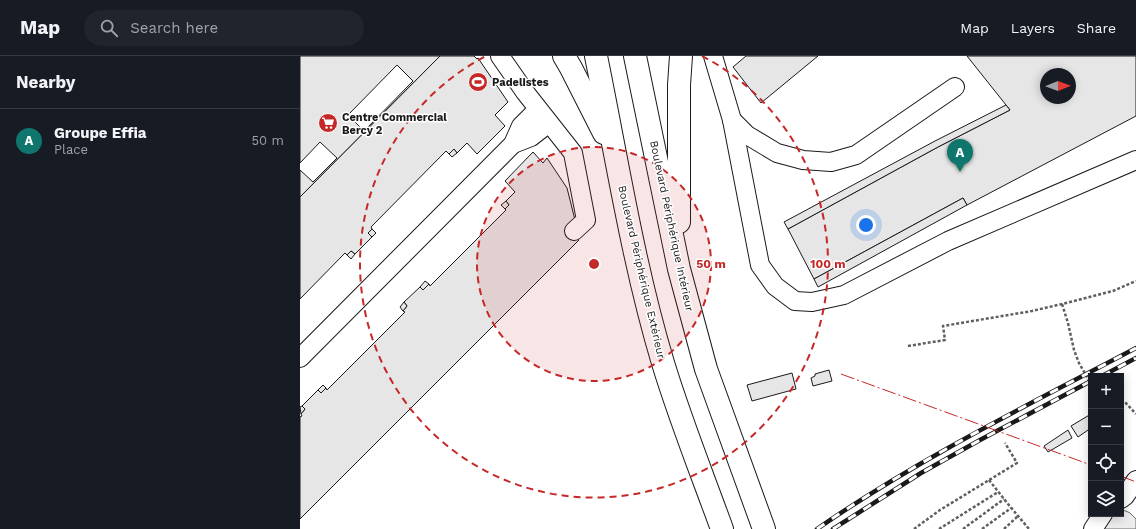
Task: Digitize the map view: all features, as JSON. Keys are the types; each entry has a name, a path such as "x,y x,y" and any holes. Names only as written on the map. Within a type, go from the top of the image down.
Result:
{"highway":[{"path":"564,56 617,159"},
{"name":"Boulevard Périphérique Extérieur","path":"596,56 641,278 664,364 722,529"},
{"path":"679,269 679,85 681,56"},
{"name":"Boulevard Périphérique Intérieur","path":"637,61 679,269 706,369 764,529"}],"lane":[{"path":"500,56 525,92 573,153 586,220 574,231"},
{"path":"713,56 732,120 760,265 774,286 794,300 812,302 844,295 948,241 1136,160"},
{"path":"732,120 747,135 777,153 803,160 831,162 856,155 954,87"},
{"path":"300,358 513,144 521,126 538,108"},
{"path":"513,144 532,137 549,123"},
{"path":"1127,500 1136,480"},
{"path":"1093,529 1101,517"}],"path":[{"path":"908,346 945,340 943,326 1032,311 1113,291 1136,281"},
{"path":"1062,304 1075,355 1088,379"},
{"path":"1124,400 1136,414"},
{"path":"914,529 940,510 1017,463 1006,443"},
{"path":"990,480 1027,528"},
{"path":"939,529 998,492"},
{"path":"963,529 1004,499"},
{"path":"982,529 1011,508"},
{"path":"1004,529 1018,516"}],"shaded area":[{"path":"1124,511 1130,513 1136,519 1136,529 1103,529 1111,517 1124,517"}],"building":[{"name":"Centre Commercial Bercy 2","path":"300,56 440,56 300,197 300,170 313,182 337,158 320,142 300,163","holes":["397,65 413,81 364,131 348,115"]},
{"path":"440,56 474,56 477,59 478,58 508,102 495,115 505,126 477,154 467,143 457,153 454,149 449,154 446,151 371,227 372,229 368,233 372,237 355,254 351,251 347,255 345,253 300,299 300,197"},
{"path":"746,56 818,56 761,103 733,67"},
{"path":"967,56 1136,56 1136,116 967,205 963,198 814,279 788,229 938,147 1010,110"},
{"path":"1006,105 1010,110 938,147 788,229 784,222 935,141"},
{"path":"454,149 457,153 452,157 449,154"},
{"path":"533,152 543,163 547,158 567,188 575,220 567,228 579,240 300,519 300,417 305,409 302,406 318,390 321,393 326,388 327,390 405,312 403,311 407,306 404,302 420,287 423,290 429,284 430,286 506,210 505,209 509,205 506,201 515,192 505,181"},
{"path":"963,198 967,205 818,287 814,279"},
{"path":"506,201 509,205 505,209 501,205"},
{"path":"372,229 376,233 372,237 368,233"},
{"path":"351,251 355,254 351,259 347,255"},
{"path":"425,281 429,284 423,290 420,287"},
{"path":"404,302 407,306 403,311 400,307"},
{"path":"829,370 832,381 813,386 811,378 815,376 815,374"},
{"path":"792,373 796,389 752,401 747,385"},
{"path":"323,385 326,388 321,393 318,390"},
{"path":"302,406 305,409 301,414 300,407"},
{"path":"1088,416 1088,430 1078,437 1071,426"},
{"path":"1068,430 1072,438 1048,452 1044,446"}],"railway":[{"path":"817,529 855,503 934,456 1136,348"},
{"path":"1108,373 1136,358"},
{"path":"833,529 921,473 1088,383"}],"power":[{"path":"841,374 1088,464"},
{"path":"1124,477 1136,482"}],"place":[{"name":"Padelistes","path":"478,82"},
{"name":"Centre Commercial Bercy 2","path":"328,123"},
{"name":"Groupe Effia","path":"960,172"}]}
